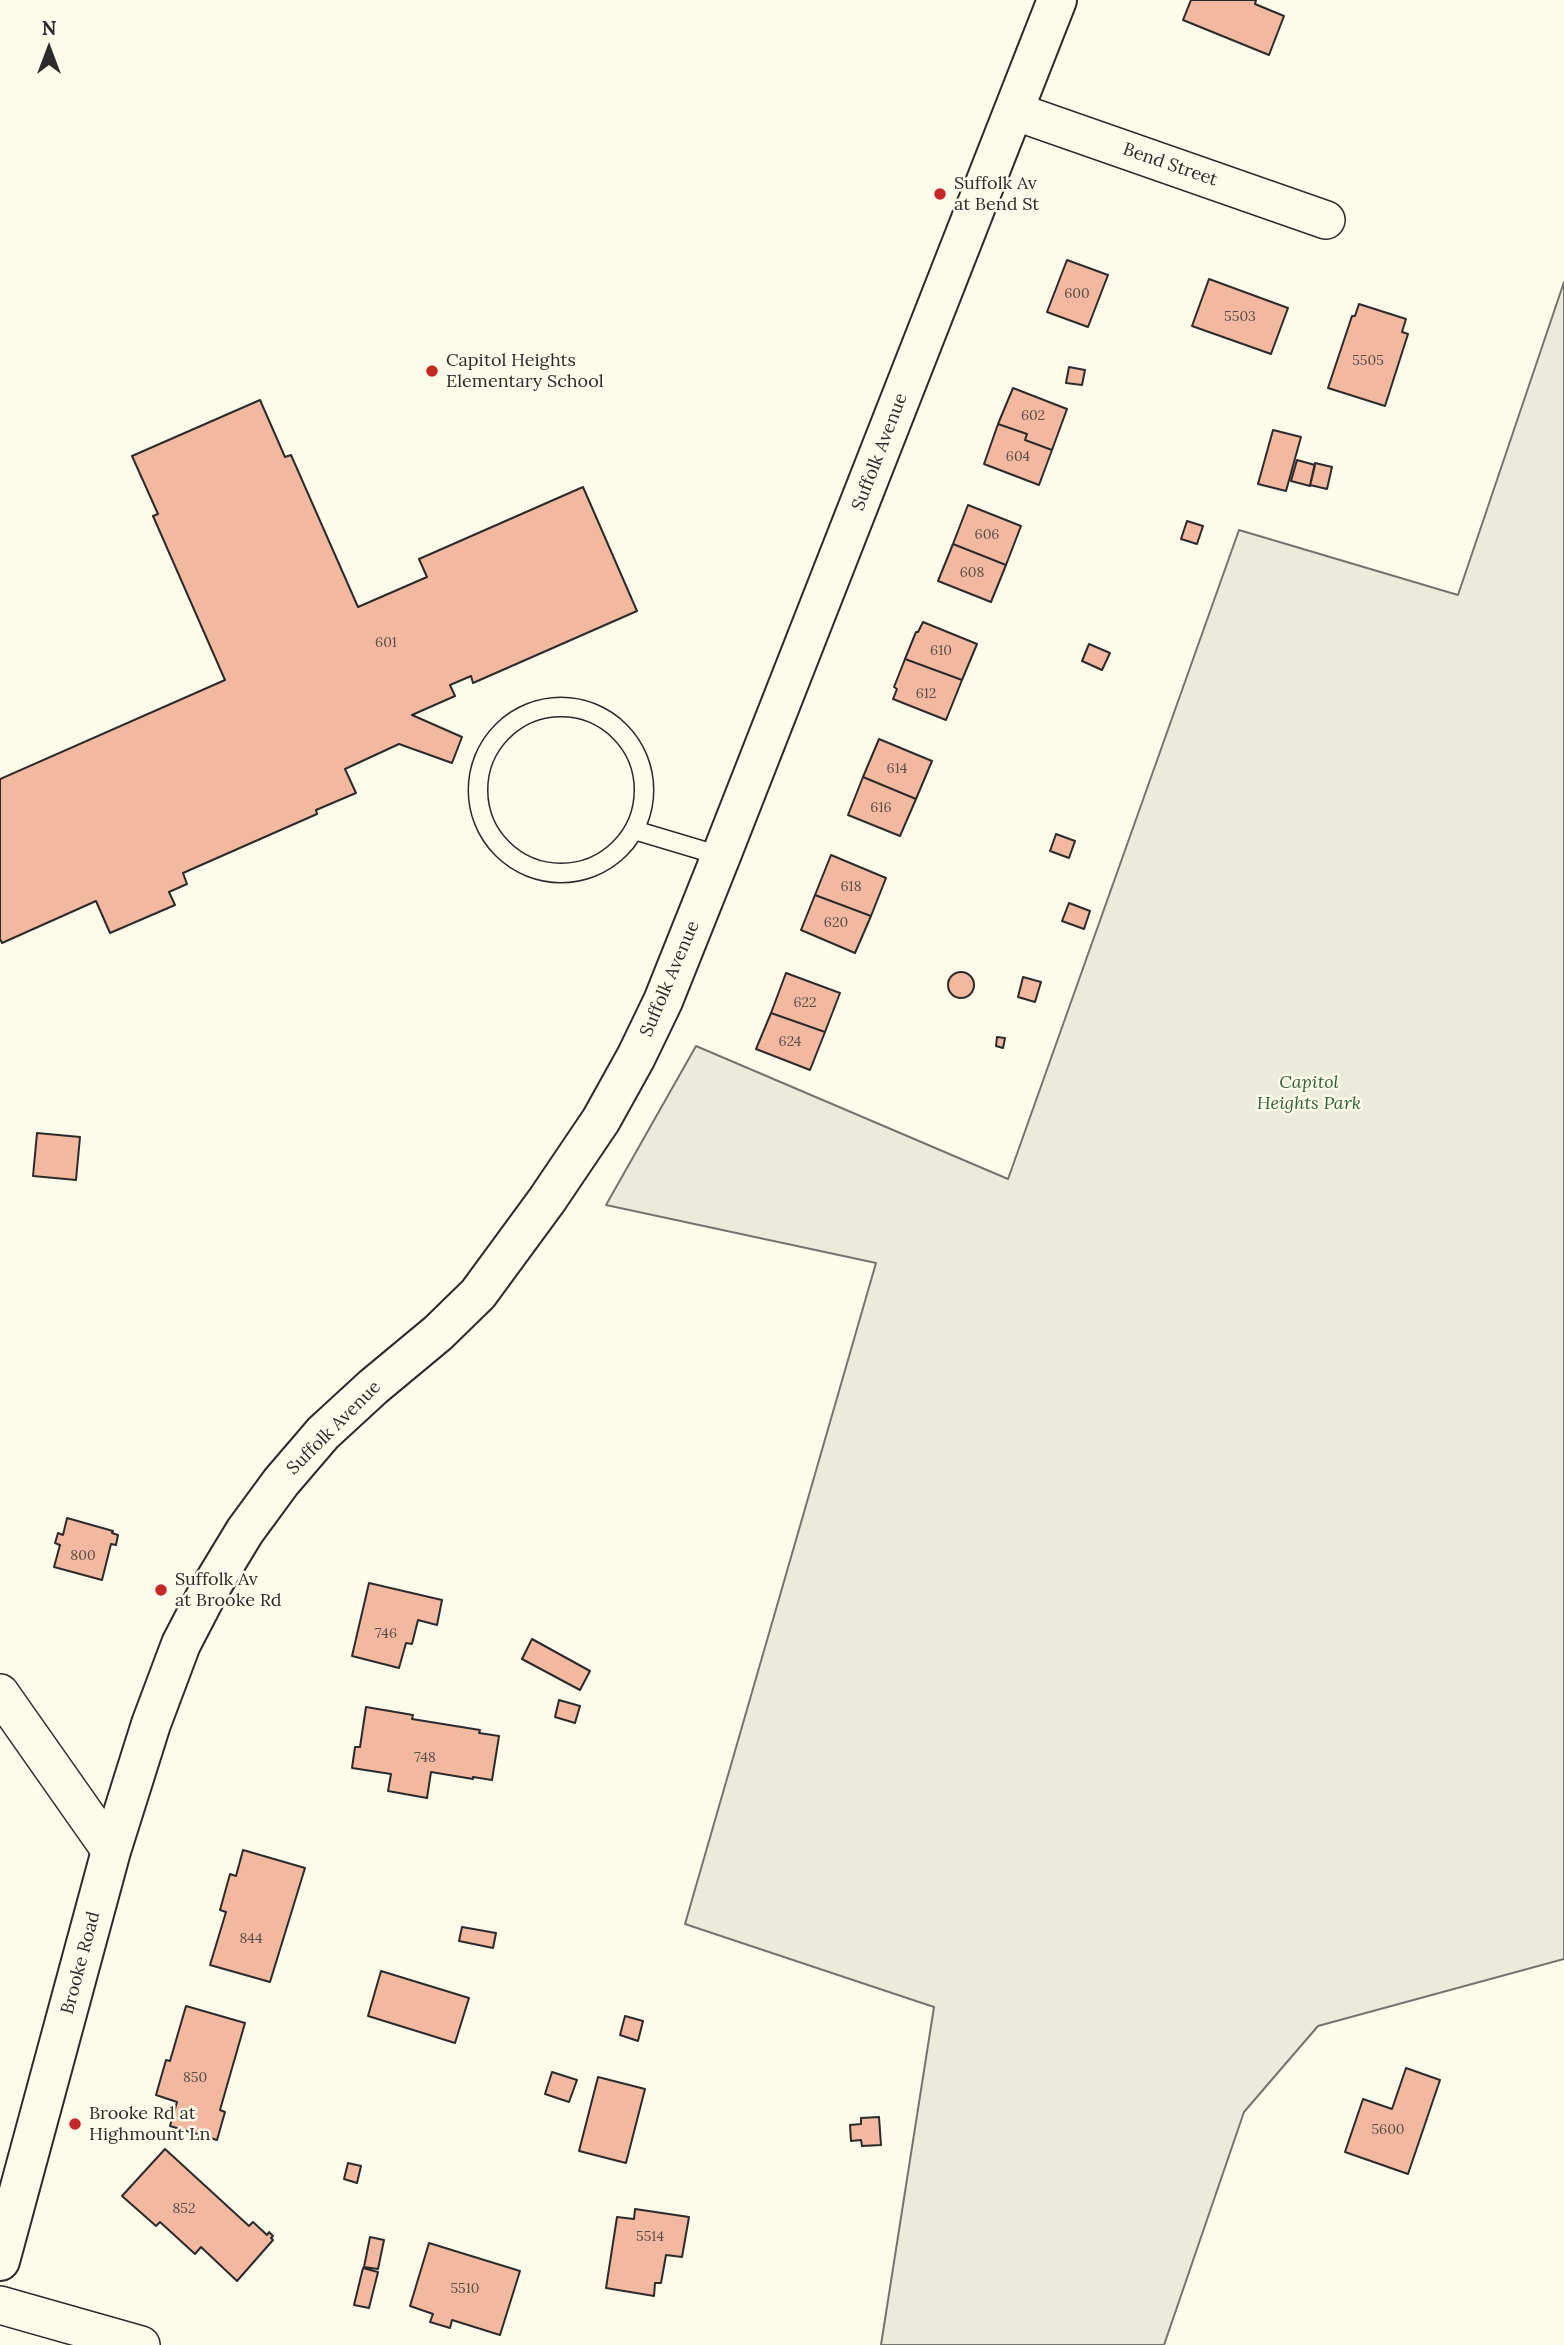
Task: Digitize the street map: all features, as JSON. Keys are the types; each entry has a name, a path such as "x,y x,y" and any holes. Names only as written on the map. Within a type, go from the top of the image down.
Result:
{"street":[{"name":"Suffolk Avenue","path":"111,1851 151,1724 181,1644 239,1541 281,1482 323,1433 438,1333 478,1294 601,1120 636,1057 663,1001 721,856 1057,0"},
{"name":"Bend Street","path":"1014,111 1326,220"},
{"path":"0,1693 111,1851"},
{"name":"Brooke Road","path":"0,2261 111,1851"},
{"path":"0,2305 141,2345"}],"lane":[{"path":"544,708 572,708 602,717 625,736 637,755 643,774 644,796 634,830 618,850 583,870 556,873 516,860 500,847 484,823 477,789 483,759 499,733 521,716 544,708"},
{"path":"634,830 721,856"}],"green space":[{"name":"Capitol Heights Park","path":"1564,282 1564,1959 1318,2026 1244,2112 1164,2345 881,2345 934,2007 685,1924 876,1263 606,1205 696,1046 1008,1179 1239,530 1458,595"}],"building":[{"path":"1191,0 1256,0 1255,4 1284,16 1269,55 1183,20"},
{"path":"1067,260 1108,275 1088,327 1047,312"},
{"path":"1209,279 1288,308 1271,354 1192,326"},
{"path":"1359,304 1406,319 1402,332 1408,334 1385,406 1328,388 1352,316 1355,316"},
{"path":"1069,367 1085,370 1082,385 1066,383"},
{"path":"1013,388 1067,409 1052,450 1025,440 1027,434 998,424"},
{"path":"260,400 285,457 291,455 358,607 427,577 419,559 583,487 637,611 473,683 471,676 450,685 455,696 412,715 462,737 452,763 399,744 345,769 356,793 316,810 317,814 183,873 187,884 169,892 175,905 110,933 96,901 2,943 0,779 225,680 153,516 158,514 132,456"},
{"path":"998,424 1027,434 1025,440 1052,450 1039,485 984,464"},
{"path":"1273,430 1301,437 1286,491 1258,484"},
{"path":"1297,460 1315,465 1310,486 1291,481"},
{"path":"1315,463 1332,467 1327,489 1310,485"},
{"path":"968,505 1021,526 1006,565 953,544"},
{"path":"1187,521 1203,526 1197,544 1181,539"},
{"path":"953,544 1006,565 991,602 938,581"},
{"path":"923,622 977,644 962,680 905,659"},
{"path":"1089,644 1110,653 1102,670 1082,661"},
{"path":"905,659 962,680 946,720 893,699 897,689 894,687"},
{"path":"879,739 932,761 916,799 863,777"},
{"path":"863,777 916,799 900,836 848,815"},
{"path":"1056,834 1075,841 1069,858 1050,851"},
{"path":"831,855 886,878 871,916 815,895"},
{"path":"815,895 871,916 855,953 801,930"},
{"path":"1069,903 1090,911 1084,929 1062,921"},
{"path":"961,972 970,976 974,985 970,994 961,998 952,994 948,985 952,976"},
{"path":"786,973 840,993 825,1032 771,1013"},
{"path":"1023,977 1041,982 1035,1002 1018,997"},
{"path":"771,1013 825,1032 810,1070 756,1049"},
{"path":"997,1037 1005,1038 1003,1048 996,1046"},
{"path":"37,1133 80,1137 76,1180 33,1176"},
{"path":"67,1518 113,1531 112,1533 118,1535 116,1545 111,1544 102,1580 54,1567 60,1545 55,1543 58,1533 63,1535"},
{"path":"369,1583 442,1600 437,1625 418,1620 412,1644 406,1643 399,1668 352,1656"},
{"path":"532,1639 590,1671 580,1690 522,1659"},
{"path":"559,1700 580,1706 575,1723 555,1717"},
{"path":"366,1707 413,1715 412,1719 480,1730 479,1733 499,1736 492,1780 431,1772 427,1798 388,1791 391,1774 352,1768 355,1747 360,1747"},
{"path":"243,1850 305,1868 270,1982 210,1965 226,1912 220,1910 230,1874 236,1876"},
{"path":"462,1927 496,1933 493,1948 459,1941"},
{"path":"381,1971 469,1998 455,2043 368,2016"},
{"path":"186,2006 245,2023 220,2110 225,2112 217,2140 170,2126 177,2102 156,2095 166,2060 170,2061"},
{"path":"625,2016 643,2021 638,2041 620,2035"},
{"path":"1406,2068 1440,2080 1408,2174 1345,2152 1363,2099 1392,2109"},
{"path":"552,2072 577,2080 569,2102 545,2094"},
{"path":"598,2077 645,2089 626,2163 579,2151"},
{"path":"879,2117 881,2145 862,2146 861,2140 851,2141 850,2125 861,2124 861,2118"},
{"path":"165,2149 249,2226 253,2222 267,2235 269,2232 273,2236 273,2240 237,2281 201,2247 195,2254 160,2222 156,2226 122,2196"},
{"path":"348,2163 361,2166 357,2183 344,2179"},
{"path":"635,2209 689,2217 682,2257 666,2255 661,2283 655,2283 654,2296 606,2288 617,2217 634,2219"},
{"path":"370,2237 384,2240 378,2269 364,2267"},
{"path":"429,2243 520,2271 500,2335 452,2320 450,2328 430,2322 433,2314 410,2306"},
{"path":"363,2268 378,2272 369,2308 354,2305"}],"place":[{"name":"Suffolk Av at Bend St","path":"940,194"},
{"name":"Capitol Heights Elementary School","path":"432,371"},
{"name":"Suffolk Av at Brooke Rd","path":"161,1590"},
{"name":"Brooke Rd at Highmount Ln","path":"75,2124"}]}
